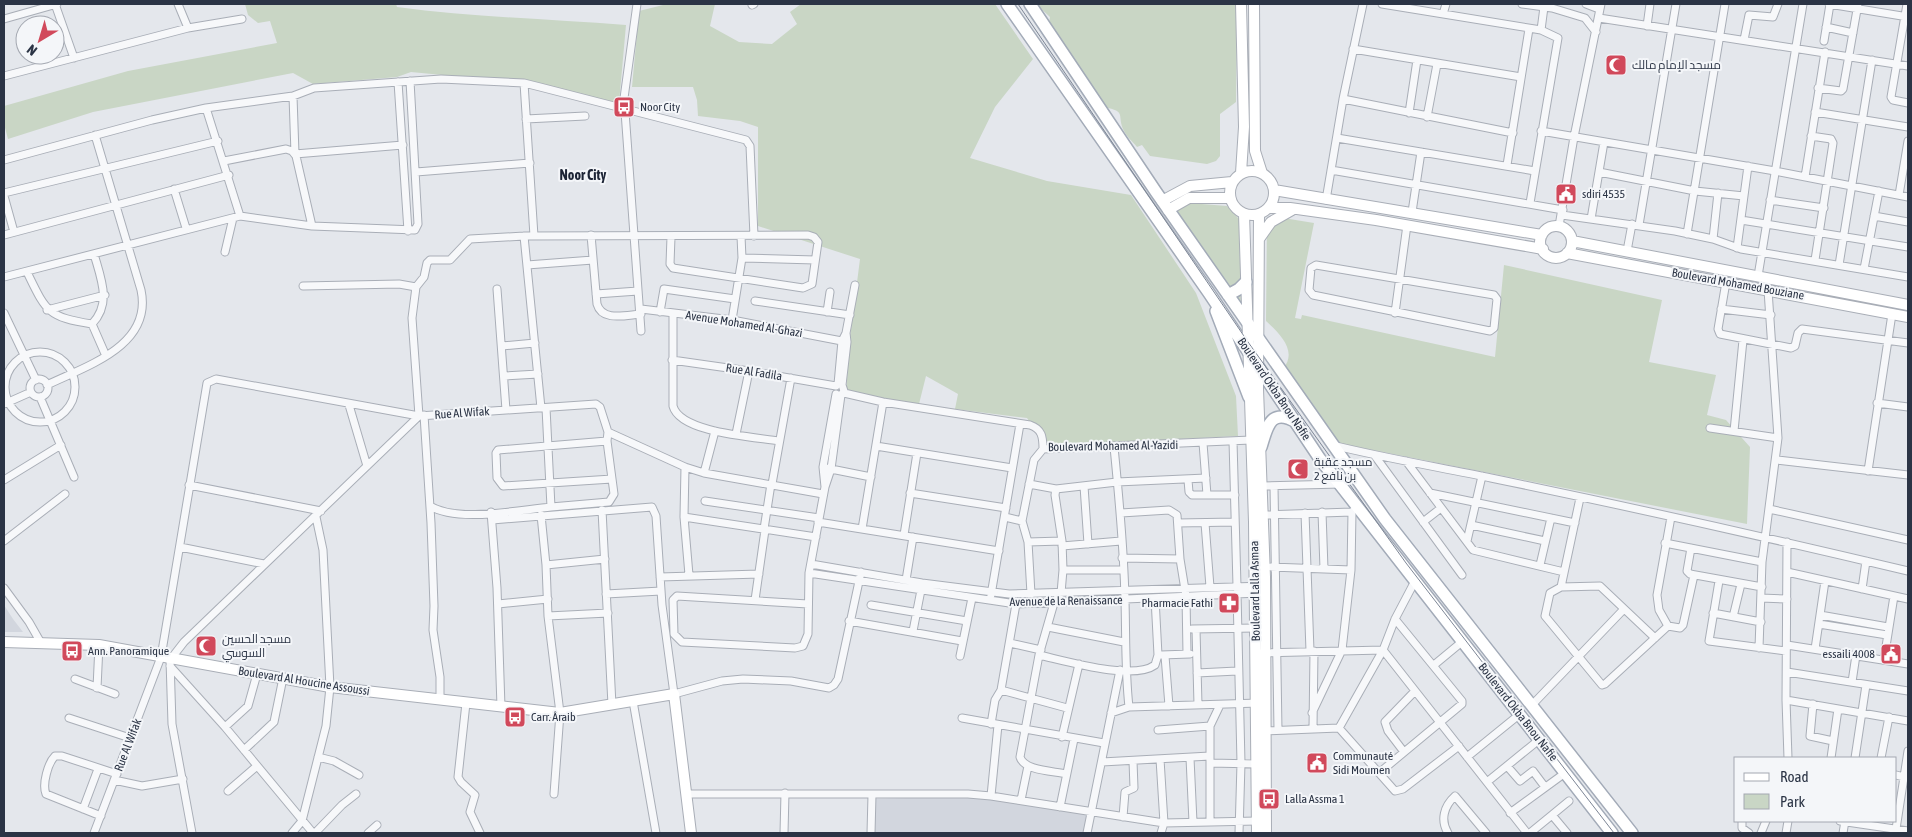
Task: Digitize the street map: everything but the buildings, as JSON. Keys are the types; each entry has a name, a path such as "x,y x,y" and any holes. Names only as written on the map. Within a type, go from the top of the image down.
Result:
{"main road":[{"name":"Boulevard Okba Bnou Nafie","path":"1007,4 1209,293 1340,484 1355,509 1415,581 1540,739 1607,831"},
{"name":"Boulevard Okba Bnou Nafie","path":"1030,4 1165,205 1344,463 1391,526 1632,833"},
{"path":"1228,295 1239,289 1246,282"},
{"path":"1209,293 1249,397"},
{"path":"1261,447 1266,427 1272,420 1284,417 1296,422"}],"street":[{"path":"4,19 56,4 74,58"},
{"path":"178,4 188,28"},
{"path":"640,4 626,82 624,107 641,331"},
{"path":"1241,4 1244,128 1241,173"},
{"path":"1254,4 1255,151 1262,173"},
{"path":"1326,200 1343,99 1363,4"},
{"path":"1382,4 1541,30 1556,36 1559,41 1541,131 1530,203"},
{"path":"1443,14 1446,4"},
{"path":"1522,4 1548,6 1585,18 1596,32"},
{"path":"1647,26 1650,4"},
{"path":"1627,251 1647,181 1676,4"},
{"path":"1687,234 1725,4"},
{"path":"1744,40 1749,15 1774,17 1778,4"},
{"path":"1758,276 1803,4"},
{"path":"1824,41 1829,4 1857,6 1881,13 1907,17"},
{"path":"1881,13 1882,4"},
{"path":"1907,4 1905,40 1896,64 1892,99 1908,103"},
{"path":"1559,226 1574,137 1600,6 1587,5 1585,18"},
{"path":"1541,30 1548,6"},
{"path":"1818,88 1842,90 1857,6"},
{"path":"1598,18 1796,47 1908,66"},
{"path":"4,76 188,28 242,19"},
{"path":"1826,27 1853,32"},
{"path":"1507,165 1529,29"},
{"path":"1353,49 1522,77"},
{"path":"1805,176 1824,52"},
{"path":"1409,113 1417,60"},
{"path":"1839,265 1872,60"},
{"path":"1427,117 1437,64"},
{"path":"4,160 95,135 206,108 292,96 314,88 441,79 524,84 685,122 748,142 754,236"},
{"path":"4,277 186,228 237,217 312,226 408,231 416,228 418,224 416,172 410,81"},
{"path":"398,82 408,231"},
{"path":"524,84 534,236"},
{"path":"292,96 295,154 312,226"},
{"path":"1343,99 1513,133"},
{"path":"206,108 229,175 237,217 225,252"},
{"path":"1815,112 1863,118 1908,127"},
{"path":"526,119 586,116"},
{"path":"1541,131 1805,176 1908,197"},
{"path":"47,384 106,356 130,338 143,305 142,290 95,135"},
{"path":"1811,136 1832,141 1828,181 1815,260"},
{"path":"1337,138 1534,171"},
{"path":"14,232 4,194 218,141"},
{"path":"1899,195 1908,141"},
{"path":"1591,219 1604,142"},
{"path":"224,161 286,149 295,154 403,145"},
{"path":"1412,212 1421,152"},
{"path":"416,172 530,163"},
{"path":"1737,248 1748,166"},
{"path":"1165,205 1190,186 1221,185 1232,182 1241,173 1251,170 1268,177 1274,190 1274,198 1269,208 1259,214 1244,214 1234,206 1230,198 1232,182"},
{"path":"1331,170 1530,203 1562,213 1591,219 1635,224 1713,239 1737,248 1908,277"},
{"path":"1599,172 1695,191 1744,196"},
{"path":"4,235 229,175"},
{"path":"174,189 186,228"},
{"path":"1274,190 1542,235"},
{"path":"1864,269 1879,191"},
{"path":"1713,239 1718,193"},
{"path":"1165,205 1189,198 1230,198"},
{"path":"1770,200 1824,208"},
{"path":"1269,208 1300,209 1407,225 1543,249 1551,256 1559,257 1567,253 1572,241 1568,231 1559,226 1549,228 1542,235 1543,249"},
{"path":"1259,240 1264,230 1275,218 1289,211 1300,209"},
{"name":"Boulevard Lalla Asmaa","path":"1244,214 1251,440 1266,653 1268,731 1266,833"},
{"name":"Boulevard Lalla Asmaa","path":"1257,833 1257,764 1268,731 1256,703 1266,653 1256,628 1260,589 1269,567 1269,515 1263,486 1258,382 1260,340 1259,214"},
{"path":"1874,216 1908,222"},
{"path":"1741,220 1908,247"},
{"path":"1395,313 1407,225"},
{"path":"591,235 596,294 638,291"},
{"path":"440,700 439,670 433,630 434,606 430,506 412,318 416,287 424,277 427,263 430,260 450,260 470,239 591,235 801,235 814,238 818,242 812,284 807,287 673,268 670,264 671,236"},
{"path":"524,236 538,374 548,447 551,507"},
{"path":"732,320 742,258 742,236"},
{"name":"Boulevard Mohamed Bouziane","path":"1572,241 1908,305"},
{"name":"Boulevard Mohamed Bouziane","path":"1567,253 1908,316"},
{"path":"92,324 102,310 104,295 94,254"},
{"path":"742,258 815,260"},
{"path":"527,265 593,260"},
{"path":"1316,265 1400,279 1496,297 1494,328 1490,331 1395,313 1313,295 1309,290 1311,268 1316,265"},
{"path":"28,272 47,310 66,319 92,324"},
{"path":"1726,282 1718,329 1720,334 1791,348 1794,346 1798,333 1802,329 1908,343"},
{"path":"303,286 399,284 416,287"},
{"path":"808,604 675,597 673,600 674,634 682,642 800,648 806,643 808,604 809,573 824,490 844,342 855,284"},
{"path":"496,289 506,410"},
{"path":"660,312 664,289 735,299"},
{"path":"1759,648 1764,537 1777,460 1778,438 1768,290"},
{"path":"827,312 830,292"},
{"name":"Avenue Mohamed Al-Ghazi","path":"596,294 597,307 603,314 611,316 641,312 673,313 732,320 844,342"},
{"path":"47,310 104,295"},
{"path":"755,301 850,315"},
{"path":"1721,308 1771,315"},
{"path":"4,313 36,380"},
{"path":"673,313 672,360 676,413 686,421 715,431 779,441"},
{"path":"1868,471 1892,314"},
{"path":"92,324 106,356"},
{"path":"1734,431 1743,340"},
{"path":"502,346 535,343"},
{"path":"33,353 52,354 67,365 72,373 74,392 72,402 59,417 50,421 40,422 21,417 6,403 7,376 17,361 24,356 33,353"},
{"name":"Rue Al Fadila","path":"672,360 791,378 839,390"},
{"path":"736,434 749,371"},
{"path":"504,376 538,374"},
{"path":"755,600 767,510 791,378"},
{"path":"36,380 44,381 47,384"},
{"path":"31,392 30,387 36,380"},
{"path":"192,833 171,712 167,661 180,547 204,389 209,381 225,381 349,405 421,416"},
{"path":"40,397 47,392 47,384"},
{"name":"Boulevard Mohamed Al-Yazidi","path":"839,390 883,402 1030,425 1039,430 1043,438 1043,449 1251,440"},
{"path":"6,403 31,392"},
{"path":"31,392 40,397 74,477"},
{"path":"862,529 883,402"},
{"path":"1877,403 1908,407"},
{"path":"349,405 367,466"},
{"name":"Rue Al Wifak","path":"94,833 130,738 167,661 264,564 421,416 598,405 608,432"},
{"path":"991,597 1020,424"},
{"path":"1710,428 1778,438"},
{"path":"704,473 715,431"},
{"path":"430,506 451,513 491,512 609,502 614,494 608,432 685,467 704,473 824,490"},
{"path":"608,441 498,450 496,453 497,478 503,486 612,479"},
{"path":"1233,442 1237,671 1241,764 1238,833"},
{"path":"1203,443 1207,495"},
{"path":"4,480 61,445"},
{"path":"1332,445 1375,456 1482,476 1787,542 1908,571"},
{"path":"876,446 1012,468"},
{"path":"1114,447 1121,513 1125,591 1123,671 1129,707"},
{"path":"1030,594 1028,542 1022,521 1034,460 1043,449"},
{"path":"1344,463 1356,451"},
{"path":"904,535 917,453"},
{"path":"1375,456 1462,575"},
{"path":"1777,460 1908,475"},
{"path":"1406,461 1466,541 1476,551 1564,572"},
{"path":"685,467 684,517 689,575"},
{"path":"827,468 871,476"},
{"path":"1466,541 1482,476"},
{"path":"1029,484 1056,489 1118,482 1206,478"},
{"path":"1188,480 1190,494 1234,495"},
{"path":"1263,486 1340,484"},
{"path":"189,485 322,511"},
{"path":"1084,486 1088,544"},
{"path":"1274,486 1269,515 1355,509 1351,570 1342,650 1312,714"},
{"path":"1056,489 1055,495 1062,543 1063,570 1061,593 1054,603 1040,652 1020,757 1021,761 1028,766 1066,774"},
{"path":"910,493 1006,508"},
{"path":"1430,493 1575,523"},
{"path":"4,541 65,494"},
{"path":"1561,587 1580,498"},
{"path":"705,501 767,510 862,529 999,551"},
{"path":"492,520 649,506 655,510 661,590 691,833"},
{"path":"1423,522 1442,508"},
{"path":"1769,509 1908,540"},
{"path":"602,510 612,705"},
{"path":"1121,513 1169,510 1176,512 1186,596 1188,654"},
{"path":"491,512 498,604 501,707"},
{"path":"1322,512 1324,569"},
{"path":"1305,513 1312,651 1312,728"},
{"path":"541,515 546,565 548,616 560,713 554,794"},
{"path":"292,833 302,821 326,726 330,687 323,550 316,517"},
{"path":"684,517 816,537"},
{"path":"1005,517 1022,521"},
{"path":"1668,626 1659,610 1657,595 1671,517"},
{"path":"1540,565 1551,518"},
{"path":"1178,524 1235,522"},
{"path":"1205,523 1210,587"},
{"path":"1471,525 1545,541"},
{"path":"906,580 913,537"},
{"path":"1028,542 1088,544 1121,541"},
{"path":"1787,542 1786,700 1788,757"},
{"path":"1666,543 1762,562"},
{"path":"180,547 264,564"},
{"path":"1691,548 1687,571 1694,576 1762,588"},
{"path":"1122,558 1180,558"},
{"path":"546,565 605,559"},
{"path":"1862,589 1866,561"},
{"name":"Avenue de la Renaissance","path":"811,564 906,580 991,597 1016,604 1125,600 1260,589"},
{"path":"1351,570 1269,567 1266,653 1268,731 1339,728 1392,789 1400,791 1459,746"},
{"path":"1063,570 1123,570"},
{"path":"674,694 734,679 791,681 823,687 832,686 838,679 861,572"},
{"path":"1787,572 1908,599"},
{"name":"Avenue de la Renaissance","path":"809,573 972,598 1210,587 1237,590"},
{"path":"660,576 759,574"},
{"path":"1668,626 1680,628 1683,625 1694,576"},
{"path":"1339,728 1383,650 1395,619 1415,581"},
{"path":"1720,581 1709,641 1759,648 1815,648 1908,664"},
{"path":"1815,648 1825,581"},
{"path":"1733,617 1741,584"},
{"path":"1655,638 1600,586 1561,587 1550,593 1545,616 1602,685 1655,638 1668,626"},
{"path":"4,588 41,642"},
{"path":"606,594 661,590"},
{"path":"913,631 921,590"},
{"path":"1884,659 1894,596"},
{"path":"960,656 972,598"},
{"path":"1154,598 1170,706"},
{"path":"1761,598 1787,599"},
{"path":"498,604 548,599"},
{"path":"991,796 995,700 1001,690 1016,604"},
{"path":"871,605 967,621"},
{"path":"1532,705 1624,609"},
{"path":"548,616 608,612"},
{"path":"1713,613 1760,622"},
{"path":"1820,615 1888,626"},
{"path":"1378,774 1462,704 1462,701 1434,664 1395,619"},
{"path":"849,621 962,641"},
{"path":"1819,624 1887,634"},
{"path":"1048,627 1124,642"},
{"path":"1187,629 1256,628"},
{"path":"1196,629 1198,704"},
{"path":"1434,664 1463,641"},
{"name":"Boulevard Al Houcine Assoussi","path":"4,642 99,645 167,661 330,687 560,713 674,694"},
{"path":"1010,643 1079,664 1123,671 1148,669 1155,665 1161,655"},
{"path":"97,688 99,645"},
{"path":"1266,653 1383,650"},
{"path":"1383,650 1527,833 1569,801"},
{"path":"1161,655 1197,653"},
{"path":"1852,682 1856,655"},
{"path":"167,661 314,833 356,794"},
{"path":"1062,737 1067,708 1079,664"},
{"path":"1087,833 1102,762 1104,743 1123,671"},
{"path":"1197,672 1237,671"},
{"path":"1787,672 1908,691"},
{"path":"225,727 248,706 257,674"},
{"path":"244,750 274,722 283,678"},
{"path":"74,679 114,694"},
{"path":"1855,757 1866,685"},
{"path":"1001,690 1067,708"},
{"path":"1404,752 1388,731 1385,722 1415,691"},
{"path":"1786,700 1908,721"},
{"path":"633,701 656,833"},
{"path":"466,703 458,777 475,795 470,812 480,833"},
{"path":"1111,713 1129,707 1267,703"},
{"path":"1813,704 1810,736 1833,741"},
{"path":"1210,822 1210,726 1220,705"},
{"path":"1831,757 1838,709"},
{"path":"1467,757 1520,714"},
{"path":"1881,757 1888,717"},
{"path":"69,718 130,738"},
{"path":"962,718 1104,743"},
{"path":"1158,730 1210,726"},
{"path":"1060,807 1074,739"},
{"path":"1487,782 1540,739"},
{"path":"1896,830 1906,777 1908,751"},
{"path":"101,816 50,796 45,792 51,761 55,756 62,756 142,786 183,779"},
{"path":"318,757 334,761 359,775"},
{"path":"1102,762 1190,758 1257,764"},
{"path":"1190,758 1193,822"},
{"path":"1160,759 1164,823 1161,833"},
{"path":"1123,817 1125,792 1134,788 1133,760"},
{"path":"228,791 258,766"},
{"path":"1021,800 1028,766"},
{"path":"1507,766 1520,781 1533,771 1545,786"},
{"path":"83,809 98,769"},
{"path":"1510,812 1564,773"},
{"path":"686,794 785,793 991,796 1164,823 1257,821"},
{"path":"784,833 785,793"},
{"path":"871,833 872,795"},
{"path":"1448,833 1444,824 1444,812 1448,802 1455,796 1486,833"},
{"path":"1552,815 1566,833"},
{"path":"1742,822 1742,828 1750,833 1757,833"},
{"path":"1858,822 1908,831"},
{"path":"368,833 377,825"}],"shaded area":[{"path":"4,605 13,619 23,632 4,632"},
{"path":"970,796 1087,814 1083,833 875,833 875,799"}],"green space":[{"path":"245,4 396,4 397,7 454,13 626,25 619,103 526,83 411,72 397,77 313,84 293,73 93,112 8,139 4,124 4,106 128,71 277,43 270,21 258,23 248,15"},
{"path":"667,4 715,4 710,26 739,42 772,44 797,24 790,12 801,4 995,4 1033,59 995,107 970,158 1047,181 1131,195 1196,293 1236,396 1238,436 1046,446 1027,418 955,409 958,394 926,376 919,404 846,394 850,337 860,259 758,226 758,127 740,121 698,116 697,100 693,87 632,87 639,11"},
{"path":"1036,4 1237,4 1236,102 1220,114 1220,156 1216,161 1207,164 1150,156 1142,145 1137,147 1124,131 1119,113 1104,107 1049,23 1050,17"},
{"path":"1189,203 1227,206 1239,219 1241,309 1174,213"},
{"path":"1271,216 1314,223 1295,318 1301,319 1302,315 1495,357 1504,265 1662,300 1649,362 1716,375 1707,415 1726,420 1750,447 1747,524 1347,445 1336,448 1283,369 1289,356 1288,349 1277,331 1266,321 1267,220"}],"tram line":[{"path":"1018,4 1248,342 1406,563 1614,833"}],"place":[{"name":"مسجد الإمام مالك","path":"1616,65"},
{"name":"Noor City","path":"624,107"},
{"name":"sdiri 4535","path":"1566,194"},
{"name":"مسجد عقبة بن نافع 2","path":"1298,469"},
{"name":"Pharmacie Fathi","path":"1229,603"},
{"name":"مسجد الحسين السوسي","path":"206,646"},
{"name":"Ann. Panoramique","path":"72,651"},
{"name":"essaili 4008","path":"1891,654"},
{"name":"Carr. Âraib","path":"515,717"},
{"name":"Communauté Sidi Moumen","path":"1317,763"},
{"name":"Lalla Assma 1","path":"1269,799"}],"district":[{"name":"Noor City","path":"583,175"}]}
